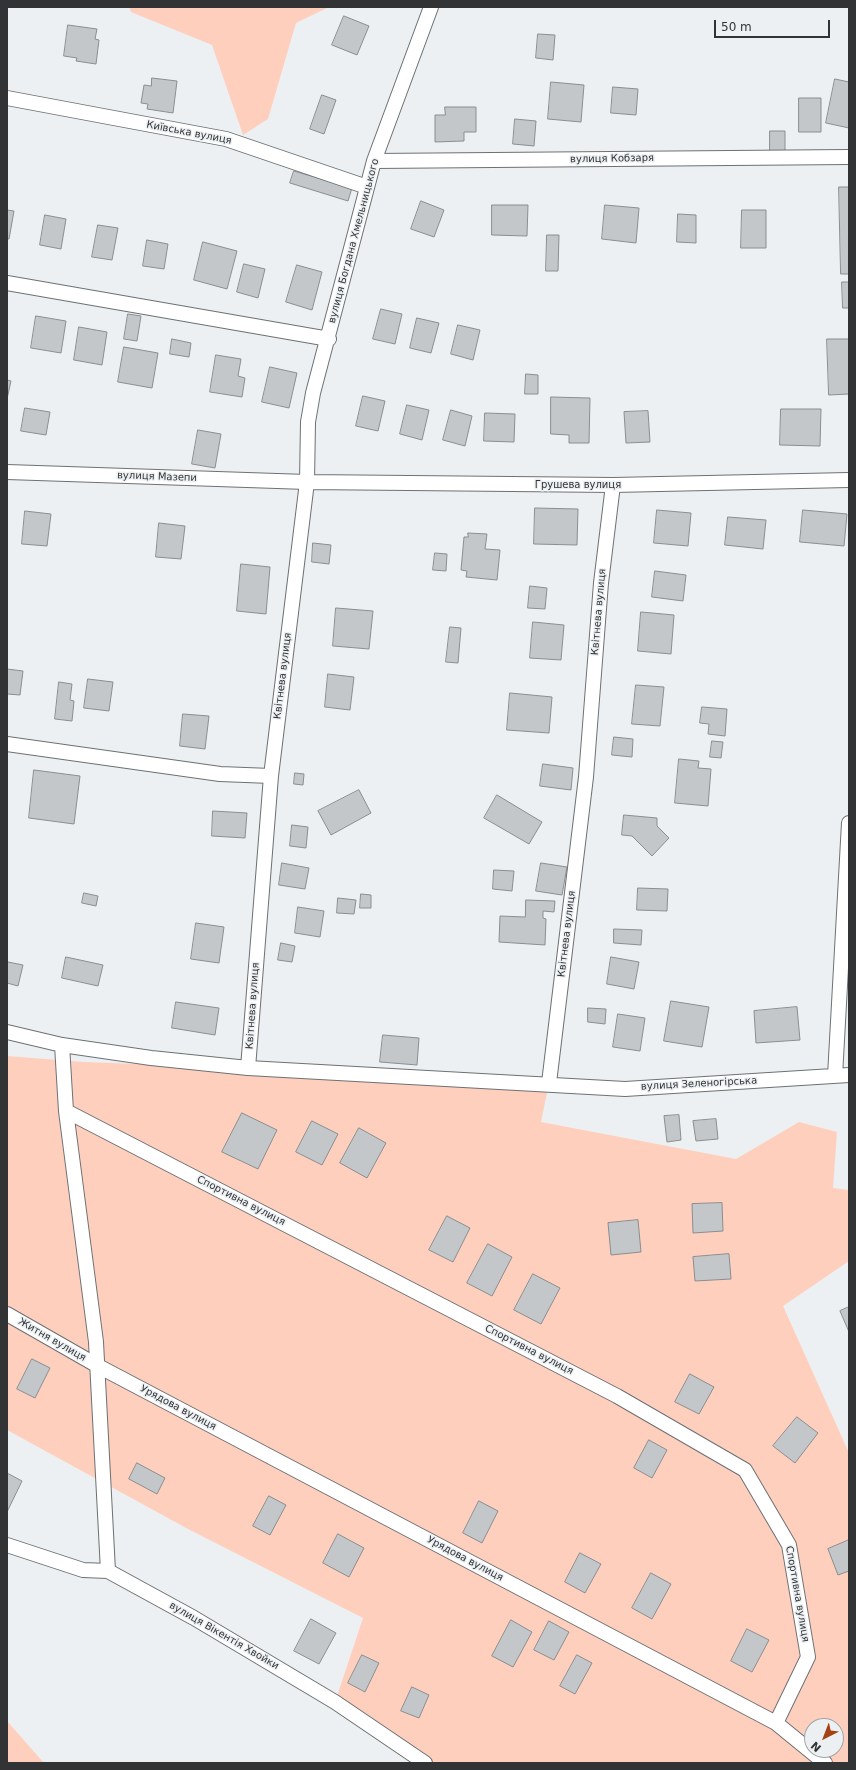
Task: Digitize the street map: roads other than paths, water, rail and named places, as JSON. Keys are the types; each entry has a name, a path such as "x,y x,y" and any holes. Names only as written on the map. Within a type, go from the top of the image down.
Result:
{"street":[{"name":"вулиця Богдана Хмельницького","path":"307,482 308,422 313,393 329,339 374,161 431,7"},
{"name":"Київська вулиця","path":"7,98 226,139 367,187"},
{"name":"вулиця Кобзаря","path":"374,161 849,157"},
{"path":"7,283 329,339"},
{"name":"вулиця Мазепи","path":"7,472 307,482"},
{"name":"Грушева вулиця","path":"307,482 613,485 849,480"},
{"name":"Квітнева вулиця","path":"248,1068 271,776 307,482"},
{"name":"Квітнева вулиця","path":"549,1084 586,777 601,584 613,485"},
{"path":"7,744 220,774 271,776"},
{"path":"834,1076 849,823"},
{"path":"7,1032 62,1045 151,1058 248,1068 549,1084"},
{"path":"62,1045 66,1111 98,1366 108,1571"},
{"name":"вулиця Зеленогірська","path":"549,1084 626,1089 849,1075"},
{"name":"Спортивна вулиця","path":"66,1111 610,1392 745,1470 789,1545 808,1657 776,1723"},
{"name":"Житня вулиця","path":"7,1314 98,1366"},
{"name":"Урядова вулиця","path":"98,1366 776,1723 825,1763"},
{"name":"вулиця Вікентія Хвойки","path":"7,1545 83,1570 108,1571 194,1618 329,1698 425,1763"}]}
